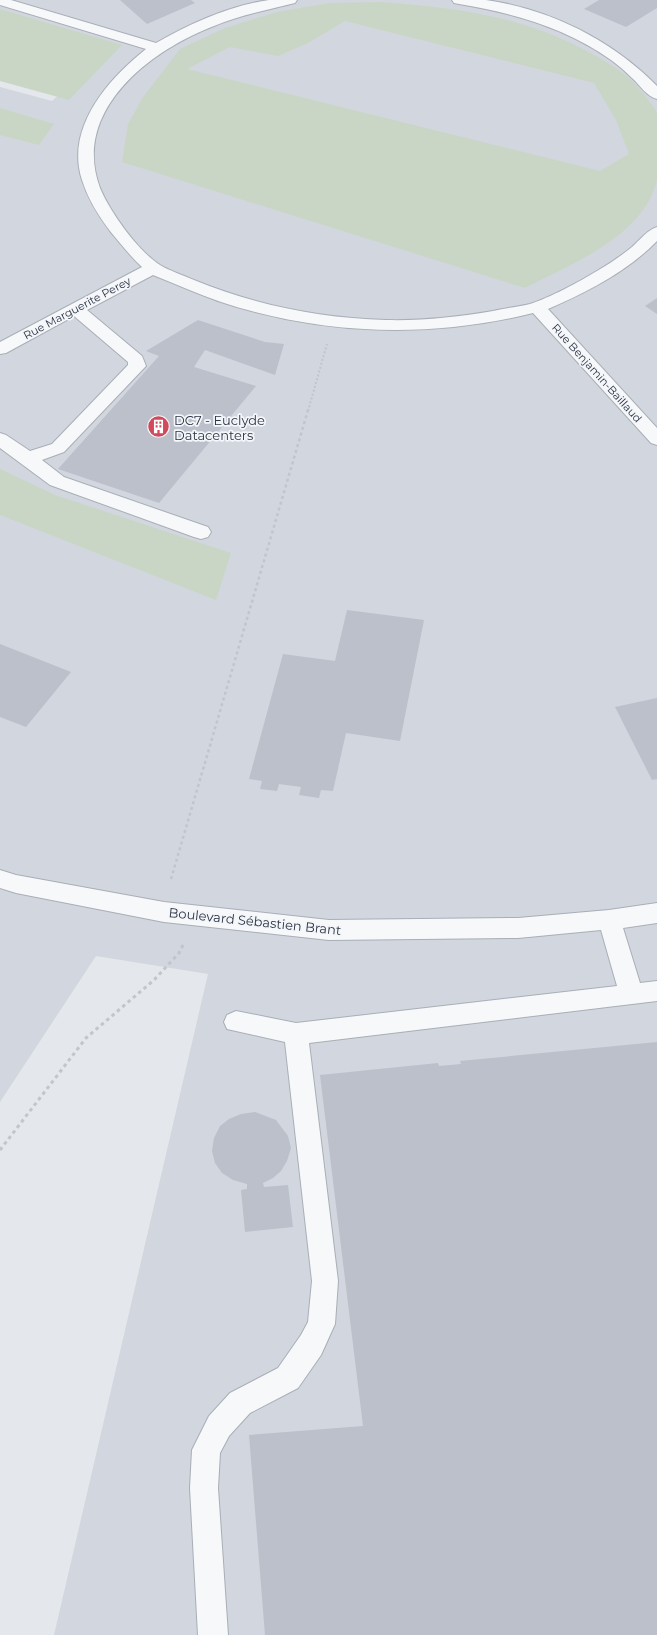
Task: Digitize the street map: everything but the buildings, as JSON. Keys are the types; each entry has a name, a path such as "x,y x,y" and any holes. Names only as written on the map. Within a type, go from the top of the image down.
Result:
{"street":[{"path":"290,0 244,4 158,48 121,80 98,108 86,143 85,160 91,182 102,209 124,237 153,268 196,288 238,302 280,313 334,322 367,325 437,324 538,307 600,276 627,259 657,232"},
{"path":"459,0 513,4 604,48 626,63 643,78 657,95"},
{"path":"0,1 158,48"},
{"name":"Rue Marguerite Perey","path":"0,349 153,268"},
{"name":"Rue Benjamin-Baillaud","path":"538,307 657,439"},
{"path":"28,458 58,448 137,366 136,360 76,309"},
{"path":"0,439 28,458 57,481 201,532"},
{"name":"Boulevard Sébastien Brant","path":"0,879 16,884 164,912 329,930 518,928 609,920 657,913"},
{"path":"609,920 631,994"},
{"path":"236,1022 296,1034 657,991"},
{"path":"213,1635 204,1488 206,1450 219,1426 240,1404 288,1378 311,1345 321,1324 325,1281 296,1034"}],"path":[{"path":"172,879 334,322"},
{"path":"0,1150 86,1038 154,980 179,952 198,916"}],"shaded area":[{"path":"0,0 657,0 657,1635 54,1635 208,974 96,956 0,1102 0,87 52,101 113,44 0,13"}],"green space":[{"path":"380,2 482,14 531,27 555,36 606,62 634,83 656,110 657,180 649,200 637,217 622,232 603,246 584,258 525,288 122,162 128,124 143,97 180,49 225,28 277,12 329,3","holes":["345,21 594,83 616,120 629,154 600,171 187,69 230,47 278,56 308,43"]},
{"path":"0,9 122,45 69,100 0,81"},
{"path":"0,108 54,124 39,145 0,135"},
{"path":"0,469 55,495 231,553 216,600 0,515"}],"place":[{"name":"DC7 - Euclyde Datacenters","path":"158,427"}]}
